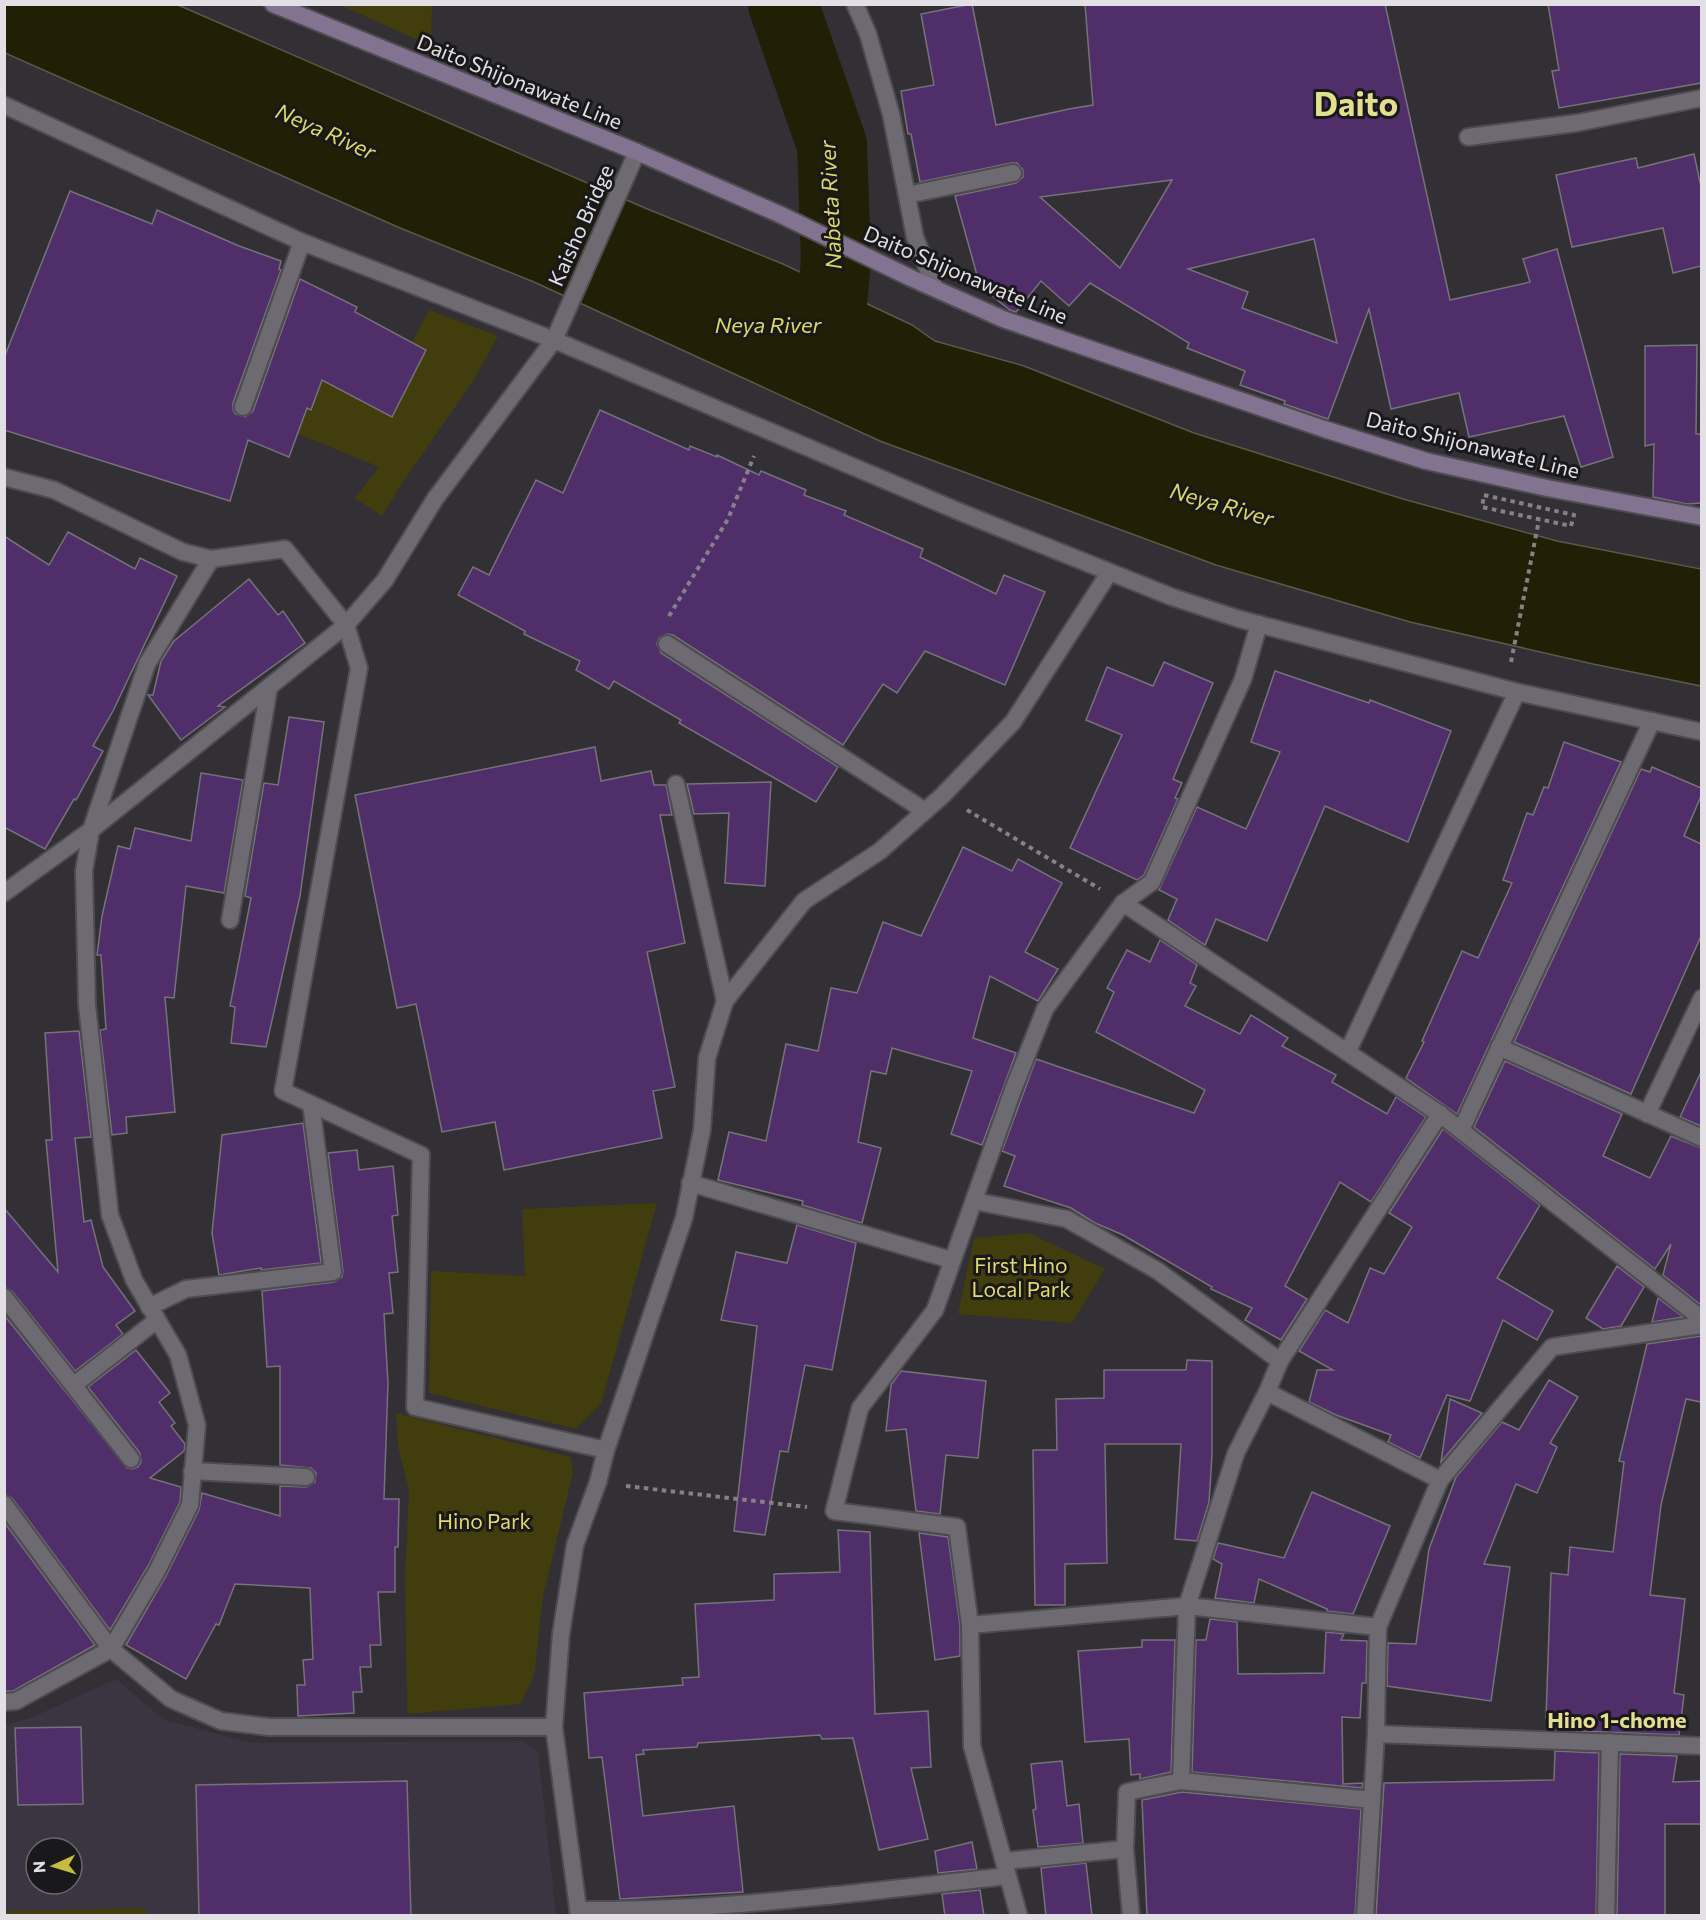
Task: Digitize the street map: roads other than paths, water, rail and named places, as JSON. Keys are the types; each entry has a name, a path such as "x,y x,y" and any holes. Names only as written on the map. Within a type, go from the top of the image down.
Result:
{"main road":[{"name":"Daito Shijonawate Line","path":"273,4 637,152 779,214 911,278 1004,319 1324,429 1426,461 1546,488 1701,517"}],"street":[{"path":"855,4 867,34 891,114 915,237 934,288"},
{"path":"1468,137 1577,123 1701,98"},
{"path":"4,105 302,242 554,340 1109,573 1172,597 1259,624 1517,692 1701,732"},
{"name":"Kaisho Bridge","path":"4,893 91,830 346,625 385,580 435,499 554,340 637,152"},
{"path":"907,195 1013,173"},
{"path":"243,408 302,242"},
{"path":"4,477 54,490 183,552 211,559 285,549 346,625 358,668 283,1091 421,1155 415,1407 606,1450"},
{"path":"4,1702 16,1701 111,1649 157,1571 190,1505 197,1425 178,1355 134,1280 110,1215 87,1005 84,871 91,830 147,664 211,559"},
{"path":"1109,573 1013,722 925,811 880,851 804,901 725,1001 706,1058 702,1130 684,1218 606,1450 598,1482 575,1545 561,1634 554,1727 579,1913 782,1902 1125,1849"},
{"path":"1019,1916 972,1746 970,1625 957,1527 834,1511 860,1408 935,1310 1013,1090 1045,1009 1123,903 1152,882 1243,680 1259,624"},
{"path":"667,644 925,811"},
{"path":"230,920 269,687"},
{"path":"1348,1052 1517,692"},
{"path":"1461,1130 1652,721"},
{"path":"676,784 725,1001"},
{"path":"1123,903 1440,1114 1701,1319"},
{"path":"1647,1113 1701,998"},
{"path":"1500,1047 1701,1138"},
{"path":"74,1385 153,1313 186,1289 333,1272 311,1104"},
{"path":"1181,1781 1187,1606 1236,1453 1280,1361 1440,1114"},
{"path":"690,1183 951,1260"},
{"path":"974,1201 1067,1219 1158,1271 1280,1361"},
{"path":"4,1297 131,1459"},
{"path":"1365,1916 1376,1734 1378,1627 1440,1479 1552,1347 1701,1325"},
{"path":"1267,1392 1440,1479"},
{"path":"192,1472 306,1478"},
{"path":"4,1503 111,1649 171,1699 221,1721 269,1727 554,1727"},
{"path":"970,1625 1187,1606 1378,1627"},
{"path":"1376,1734 1701,1746"},
{"path":"1606,1916 1610,1742"},
{"path":"1131,1916 1125,1849 1126,1792 1181,1781 1372,1800"}],"water":[{"name":"Neya River","path":"5,5 178,5 645,208 783,264 912,325 935,341 1024,366 1194,433 1403,499 1557,541 1701,569 1701,686 1410,622 1216,565 880,441 534,282 400,228 5,53"}],"waterway":[{"name":"Nabeta River","path":"783,4 832,145 836,262 828,341"}],"district":[{"name":"Daito","path":"1356,102"},
{"name":"Hino 1-chome","path":"1617,1719"}],"park label":[{"name":"First Hino Local Park","path":"1021,1276"},
{"name":"Hino Park","path":"484,1520"}]}
